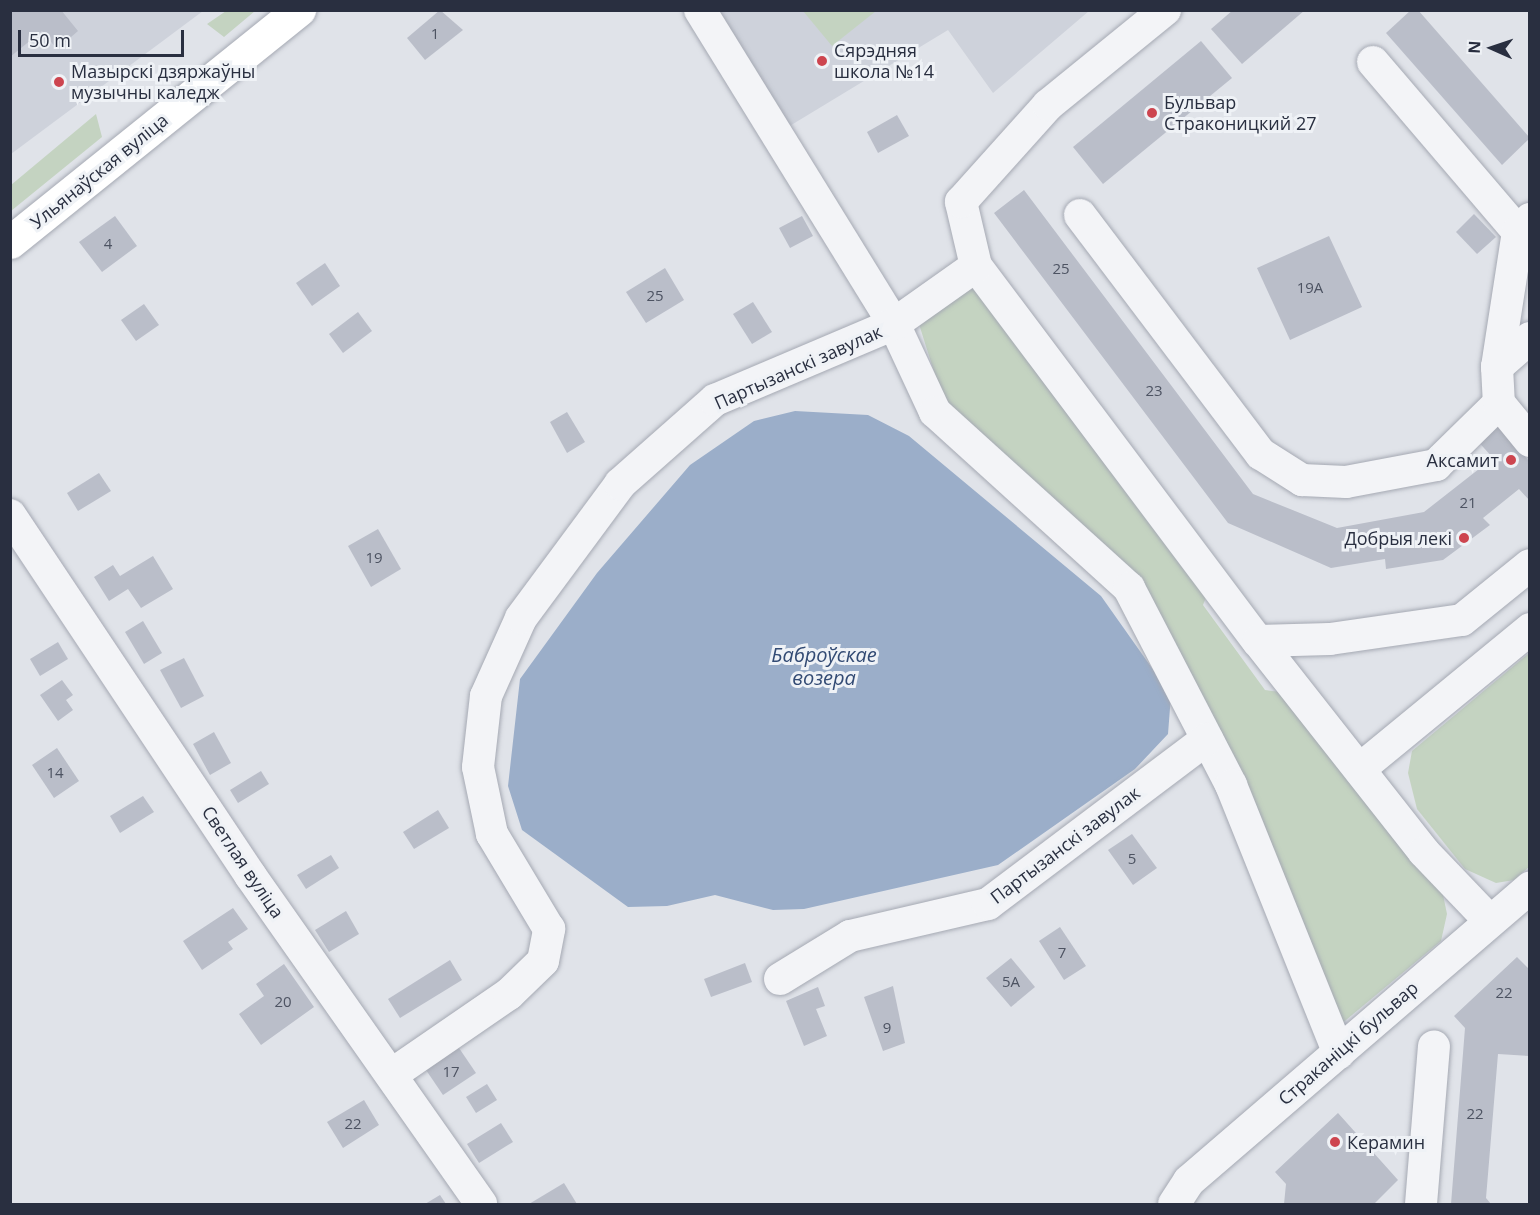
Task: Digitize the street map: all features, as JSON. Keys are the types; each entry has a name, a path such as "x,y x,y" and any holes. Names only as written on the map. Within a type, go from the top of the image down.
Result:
{"main road":[{"name":"Ульянаўская вуліца","path":"10,242 299,10"}],"street":[{"name":"Партызанскі завулак","path":"391,1075 509,994 543,961 549,929 492,834 478,767 486,696 521,618 620,484 714,400 894,324 700,10"},
{"path":"1165,10 1048,105 961,202 976,266 1258,641 1361,768 1424,852 1488,919"},
{"path":"1373,62 1524,226 1497,367 1499,403 1530,441"},
{"path":"1080,215 1261,454 1302,480 1346,482 1436,465 1499,403"},
{"path":"976,266 894,324 935,412 1129,588 1231,785 1339,1053"},
{"path":"1497,367 1530,338"},
{"name":"Светлая вуліца","path":"10,515 481,1204"},
{"path":"1258,641 1330,639 1462,620 1530,565"},
{"path":"1361,768 1530,629"},
{"name":"Партызанскі завулак","path":"780,979 850,936 988,904 1207,739"},
{"name":"Страканіцкі бульвар","path":"1174,1204 1189,1181 1339,1053 1488,919 1530,888"},
{"path":"1420,1204 1434,1047"}],"shaded area":[{"name":"Мазырскі дзяржаўны музычны каледж","path":"11,11 203,11 11,154"},
{"name":"Сярэдняя школа №14","path":"716,11 1089,11 993,93 948,30 788,127"}],"green space":[{"path":"226,11 255,11 224,37 207,24"},
{"path":"803,11 876,11 832,46"},
{"path":"96,114 102,137 11,211 11,185"},
{"path":"974,282 1208,592 1203,605 1265,690 1281,692 1442,890 1447,914 1441,941 1340,1025 1135,579 946,410 919,324"},
{"path":"1529,653 1529,867 1514,880 1496,883 1465,869 1417,809 1408,773 1412,751"}],"water":[{"name":"Баброўскае возера","path":"795,411 868,415 909,436 1101,596 1171,695 1168,734 1135,769 998,865 804,909 773,910 715,895 667,906 628,907 522,830 508,786 520,679 597,573 690,465 754,421"}],"building":[{"path":"10,10 61,10 78,31 57,49 42,31 10,57"},
{"path":"440,10 463,30 425,60 407,38"},
{"path":"1233,10 1305,10 1242,64 1211,29"},
{"path":"1411,10 1418,10 1530,138 1502,165 1386,33"},
{"name":"Бульвар Страконицкий 27","path":"1201,41 1232,78 1103,184 1073,147"},
{"path":"897,115 909,136 878,153 867,132"},
{"path":"1024,190 1253,494 1337,528 1424,512 1493,458 1475,438 1494,421 1530,462 1530,501 1519,489 1483,518 1490,525 1443,560 1386,569 1385,559 1331,568 1228,523 994,213"},
{"path":"1474,214 1496,237 1477,254 1456,232"},
{"path":"115,216 137,246 102,272 79,242"},
{"path":"802,216 813,236 790,248 779,228"},
{"path":"1329,236 1362,307 1290,340 1257,268"},
{"path":"325,263 340,286 312,306 296,283"},
{"path":"665,268 684,300 646,323 626,292"},
{"path":"753,302 772,332 752,344 733,314"},
{"path":"144,304 159,325 136,341 121,320"},
{"path":"358,312 372,331 343,353 329,334"},
{"path":"567,412 585,442 567,453 550,422"},
{"path":"99,473 111,491 78,511 67,493"},
{"path":"378,529 401,569 371,587 348,546"},
{"path":"153,556 173,589 141,608 128,589 109,601 94,577 113,565 120,576"},
{"path":"143,621 162,653 144,664 125,632"},
{"path":"58,642 68,659 40,676 30,659"},
{"path":"184,658 204,696 181,708 160,670"},
{"path":"62,680 73,695 66,700 73,710 58,721 40,695"},
{"path":"214,732 231,763 210,775 193,744"},
{"path":"57,748 79,781 54,798 32,765"},
{"path":"261,771 269,784 238,803 230,790"},
{"path":"143,796 154,812 120,833 110,816"},
{"path":"438,810 449,828 414,849 403,832"},
{"path":"1132,834 1157,868 1133,885 1108,850"},
{"path":"331,855 339,868 306,889 297,875"},
{"path":"233,908 248,929 228,942 233,949 202,970 183,941"},
{"path":"346,911 359,934 329,952 315,930"},
{"path":"1060,927 1086,966 1064,980 1039,941"},
{"path":"1517,957 1530,970 1530,1056 1498,1054 1486,1198 1491,1204 1451,1204 1465,1028 1454,1016"},
{"path":"1011,958 1035,987 1011,1007 986,978"},
{"path":"450,960 462,980 400,1018 388,999"},
{"path":"745,963 752,982 711,997 704,979"},
{"path":"284,964 314,1007 261,1045 239,1014 264,996 256,984"},
{"path":"893,986 905,1043 883,1051 864,997"},
{"path":"818,987 825,1006 816,1009 827,1036 804,1046 786,1001"},
{"path":"459,1048 476,1073 443,1095 426,1070"},
{"path":"487,1084 497,1100 476,1113 466,1097"},
{"path":"364,1100 379,1125 343,1148 327,1122"},
{"name":"Керамин","path":"1338,1113 1398,1180 1374,1204 1284,1204 1286,1184 1275,1172"},
{"path":"501,1123 513,1142 479,1163 467,1144"},
{"path":"564,1183 577,1204 529,1204"},
{"path":"440,1195 446,1204 425,1204"}],"place":[{"name":"Сярэдняя школа №14","path":"822,61"},
{"name":"Мазырскі дзяржаўны музычны каледж","path":"59,82"},
{"name":"Бульвар Страконицкий 27","path":"1152,113"},
{"name":"Аксамит","path":"1511,460"},
{"name":"Добрыя лекi","path":"1464,538"},
{"name":"Керамин","path":"1335,1142"}]}
